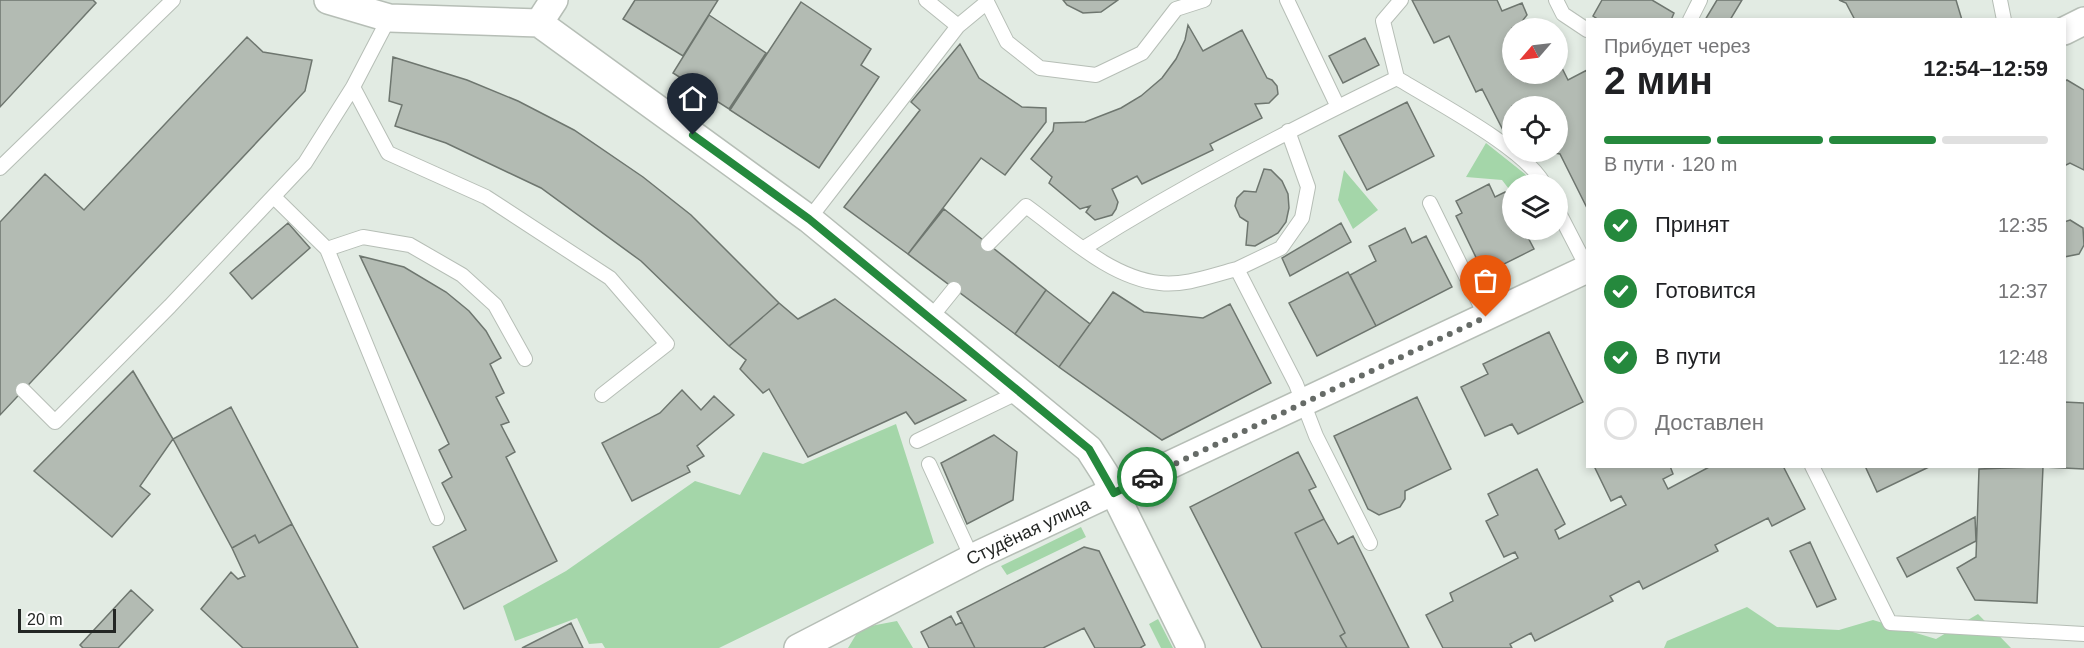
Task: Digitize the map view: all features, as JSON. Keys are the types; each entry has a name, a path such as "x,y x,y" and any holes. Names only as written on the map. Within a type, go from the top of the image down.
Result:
{"street":[{"path":"328,0 389,18 539,23 809,219 929,320 1089,449 1114,493 1191,648"},
{"path":"539,23 554,0"},
{"path":"2066,30 2084,21"},
{"name":"Студёная улица","path":"798,648 972,558 1302,405 1586,268"}],"lane":[{"path":"0,168 173,0"},
{"path":"926,0 958,27"},
{"path":"809,219 958,27 987,1 1007,42 1040,68 1096,75 1142,53 1175,4 1204,0"},
{"path":"1287,0 1338,107"},
{"path":"1401,0 1383,21 1397,78 1499,142 1539,174"},
{"path":"1556,0 1563,14 1586,29"},
{"path":"1691,18 1700,0"},
{"path":"2000,0 2004,18"},
{"path":"23,390 55,422 305,163 353,87 389,18"},
{"path":"1084,248 1154,204 1288,131 1397,78"},
{"path":"353,87 388,153 486,197 610,278 667,344 602,395"},
{"path":"988,244 1026,206 1125,275 1161,284 1199,279 1237,269 1281,248 1302,218 1308,187 1288,131"},
{"path":"274,197 327,249 437,518"},
{"path":"1430,203 1486,317"},
{"path":"1568,231 1586,266"},
{"path":"327,249 363,237 410,245 462,275 495,305 525,358"},
{"path":"1237,269 1296,384 1302,405 1370,543"},
{"path":"929,320 954,289"},
{"path":"917,441 1019,392"},
{"path":"929,464 972,558"},
{"path":"1813,468 1890,623 2084,634"}],"green space":[{"path":"1486,143 1502,156 1502,162 1510,162 1525,174 1502,174 1502,180 1466,177"},
{"path":"1344,170 1378,210 1353,229 1338,200"},
{"path":"896,424 934,543 719,648 605,648 602,643 589,644 577,618 515,641 503,606 566,571 695,481 740,495 763,452 803,464"},
{"path":"1081,527 1086,537 1007,575 1001,566"},
{"path":"1747,607 1777,627 1839,630 1873,620 1936,639 1978,614 2011,648 1664,648 1667,641"},
{"path":"1158,619 1173,648 1161,648 1149,624"},
{"path":"897,621 913,648 848,648 860,628"}],"building":[{"path":"0,0 93,0 96,3 0,107"},
{"path":"635,0 718,0 683,56 623,19"},
{"path":"1063,0 1118,0 1101,12 1083,13 1067,5"},
{"path":"1412,0 1497,0 1502,11 1522,3 1527,15 1525,18 1502,18 1502,84 1568,84 1568,80 1586,71 1586,206 1564,162 1568,162 1568,96 1502,96 1502,128 1482,89 1476,92 1449,36 1434,43"},
{"path":"1602,0 1652,0 1674,13 1672,18 1596,18 1593,16"},
{"path":"1717,0 1742,0 1731,18 1706,18"},
{"path":"1839,0 1956,0 1961,18 1854,18 1846,3"},
{"path":"801,2 871,49 861,65 879,77 819,168 730,110"},
{"path":"709,15 766,53 729,109 673,73"},
{"path":"1188,25 1203,51 1242,30 1267,78 1277,86 1278,94 1269,103 1255,104 1262,118 1210,144 1213,150 1142,184 1137,176 1112,189 1118,202 1116,209 1112,215 1095,220 1086,212 1090,206 1080,209 1049,183 1052,177 1031,159 1053,131 1054,123 1085,122 1121,108 1141,96 1162,78 1176,59 1185,40"},
{"path":"247,37 263,52 312,60 305,91 0,415 0,222 45,174 84,210"},
{"path":"1365,38 1379,65 1343,83 1329,56"},
{"path":"960,44 979,78 1022,107 1046,108 1046,122 1005,175 981,158 908,254 844,207 920,110 911,102"},
{"path":"393,57 467,80 518,101 574,130 643,177 691,215 779,303 729,346 641,261 541,188 446,143 395,126 402,105 389,101"},
{"path":"2066,81 2084,90 2084,170 2070,163 2066,165"},
{"path":"1407,102 1434,156 1367,190 1339,136"},
{"path":"1264,169 1271,170 1282,181 1288,194 1289,208 1286,222 1278,233 1255,246 1246,245 1248,222 1240,217 1235,206 1237,198 1244,191 1256,192"},
{"path":"1489,184 1495,197 1502,194 1502,240 1529,240 1534,249 1484,274 1456,216 1462,213 1456,201"},
{"path":"944,209 1046,290 1015,334 908,254"},
{"path":"2070,220 2083,228 2084,245 2079,254 2066,257 2066,221"},
{"path":"288,223 310,248 252,299 230,273"},
{"path":"1341,223 1351,242 1290,276 1282,258"},
{"path":"1405,228 1412,243 1426,236 1452,287 1376,326 1350,275 1376,261 1369,246"},
{"path":"360,256 404,267 446,292 469,311 486,331 501,358 490,364 504,393 496,397 509,422 501,425 515,452 506,457 557,561 464,609 433,547 466,530 442,483 452,477 439,450 449,444"},
{"path":"1348,272 1376,326 1317,356 1289,303"},
{"path":"1046,290 1090,324 1059,367 1015,334"},
{"path":"1113,292 1144,312 1203,318 1230,304 1271,383 1162,440 1059,367"},
{"path":"835,299 966,400 915,424 906,412 808,457 769,389 763,393 740,369 746,360 729,346 779,303 798,319"},
{"path":"1549,332 1583,402 1518,434 1512,424 1485,436 1461,387 1488,374 1483,364"},
{"path":"133,371 173,439 140,486 150,494 112,537 34,471"},
{"path":"682,390 701,410 714,396 734,415 697,446 704,456 687,466 690,472 632,501 602,443 660,413"},
{"path":"1417,397 1451,469 1405,491 1405,499 1400,507 1379,515 1368,509 1334,436"},
{"path":"2066,402 2084,403 2084,469 2064,468 2066,468"},
{"path":"231,407 292,524 259,543 255,535 232,548 173,439"},
{"path":"994,435 1017,452 1013,500 967,524 941,463"},
{"path":"1298,452 1316,487 1309,490 1324,519 1295,533 1345,633 1340,636 1347,648 1262,648 1190,507"},
{"path":"1595,468 1671,468 1673,474 1663,479 1668,489 1707,468 1784,468 1805,509 1772,526 1768,518 1715,545 1718,551 1643,589 1639,581 1610,596 1613,601 1535,641 1531,633 1510,644 1512,648 1443,648 1426,615 1453,601 1450,593 1518,558 1515,552 1504,557 1486,521 1498,515 1488,494 1537,469 1565,524 1555,530 1559,539 1626,505 1621,496 1611,501"},
{"path":"1866,468 1927,468 1877,492"},
{"path":"2043,468 2037,603 1975,600 1957,568 1976,557 1979,469"},
{"path":"1975,517 1976,541 1907,577 1897,558"},
{"path":"1324,519 1338,544 1353,536 1409,648 1347,648 1340,636 1345,633 1295,533"},
{"path":"292,524 358,648 243,648 201,609 231,572 238,579 245,576 232,548 255,535 259,543"},
{"path":"1810,542 1836,599 1817,607 1790,551"},
{"path":"1084,547 1099,551 1145,645 1140,648 1095,648 1084,628 1043,648 975,648 957,612"},
{"path":"131,590 153,610 118,648 83,648 80,645"},
{"path":"951,616 956,625 962,622 975,648 929,648 921,632"},
{"path":"571,623 583,648 522,648"}],"way so far":[{"path":"1147,477 1486,317"}],"route":[{"path":"693,135 809,219 929,320 1089,449 1114,493 1147,477"}]}
